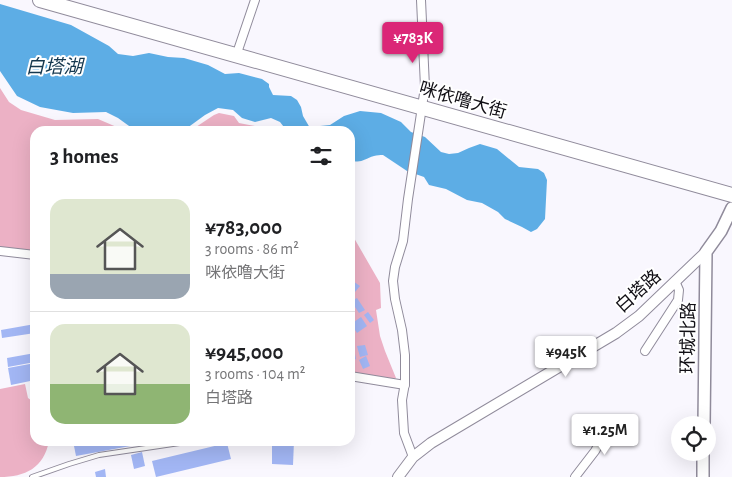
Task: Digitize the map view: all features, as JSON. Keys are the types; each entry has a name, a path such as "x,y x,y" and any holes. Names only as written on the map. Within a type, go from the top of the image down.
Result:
{"highway":[{"name":"咪依噜大街","path":"40,0 732,195"}],"main road":[{"name":"白塔路","path":"706,252 721,230 732,208"},
{"name":"环城北路","path":"704,416 706,252"},
{"path":"703,461 703,477"}],"street":[{"path":"236,56 255,0"},
{"path":"413,458 404,433 402,405 405,385 405,355 393,281 403,241 425,86 421,0"},
{"path":"0,251 30,254"},
{"name":"白塔路","path":"398,477 413,458 441,436 616,333 639,316 706,252"},
{"path":"645,351 678,300 679,290 675,281"},
{"path":"355,377 405,385"},
{"path":"575,477 595,451 612,421"}],"lane":[{"path":"32,477 98,455 159,446"}],"shaded area":[{"path":"0,88 9,102 21,110 55,120 98,119 114,126 30,126 30,253 0,249"},
{"path":"219,113 234,116 239,123 255,126 198,126"},
{"path":"355,240 380,283 381,308 376,310 380,336 396,378 391,382 355,375"},
{"path":"25,384 30,399 30,446 47,446 43,458 32,469 9,477 0,477 0,389"}],"water":[{"name":"白塔湖","path":"0,4 71,25 109,46 118,54 133,56 149,53 184,58 208,65 225,74 239,73 262,79 269,84 273,95 291,96 297,100 309,126 283,126 280,122 271,118 255,122 242,118 233,110 218,108 190,126 129,126 106,112 73,113 40,107 17,96 0,71"},
{"name":"白塔湖","path":"360,111 381,113 401,122 411,132 425,137 441,152 449,154 458,153 480,144 497,149 519,167 538,169 544,173 547,180 545,219 537,229 531,232 505,219 498,212 482,203 467,200 446,189 429,185 424,177 407,171 383,155 355,161 355,126 320,126 330,125 344,116"}],"building":[{"path":"355,282 360,286 355,292"},
{"path":"357,298 365,310 359,313 355,307 355,299"},
{"path":"368,312 374,320 370,323 364,315"},
{"path":"361,317 367,326 357,333 355,321"},
{"path":"30,325 30,334 2,338 1,330"},
{"path":"365,345 368,355 360,357 357,346"},
{"path":"30,354 30,363 8,367 7,358"},
{"path":"366,356 370,366 363,369 359,360"},
{"path":"30,364 30,381 11,385 8,368"},
{"path":"74,446 131,446 76,456"},
{"path":"214,446 228,446 231,459 156,477 152,461"},
{"path":"272,446 294,446 293,465 272,464"},
{"path":"142,452 145,466 134,469 131,455"},
{"path":"105,469 106,477 96,477 95,472"}]}
